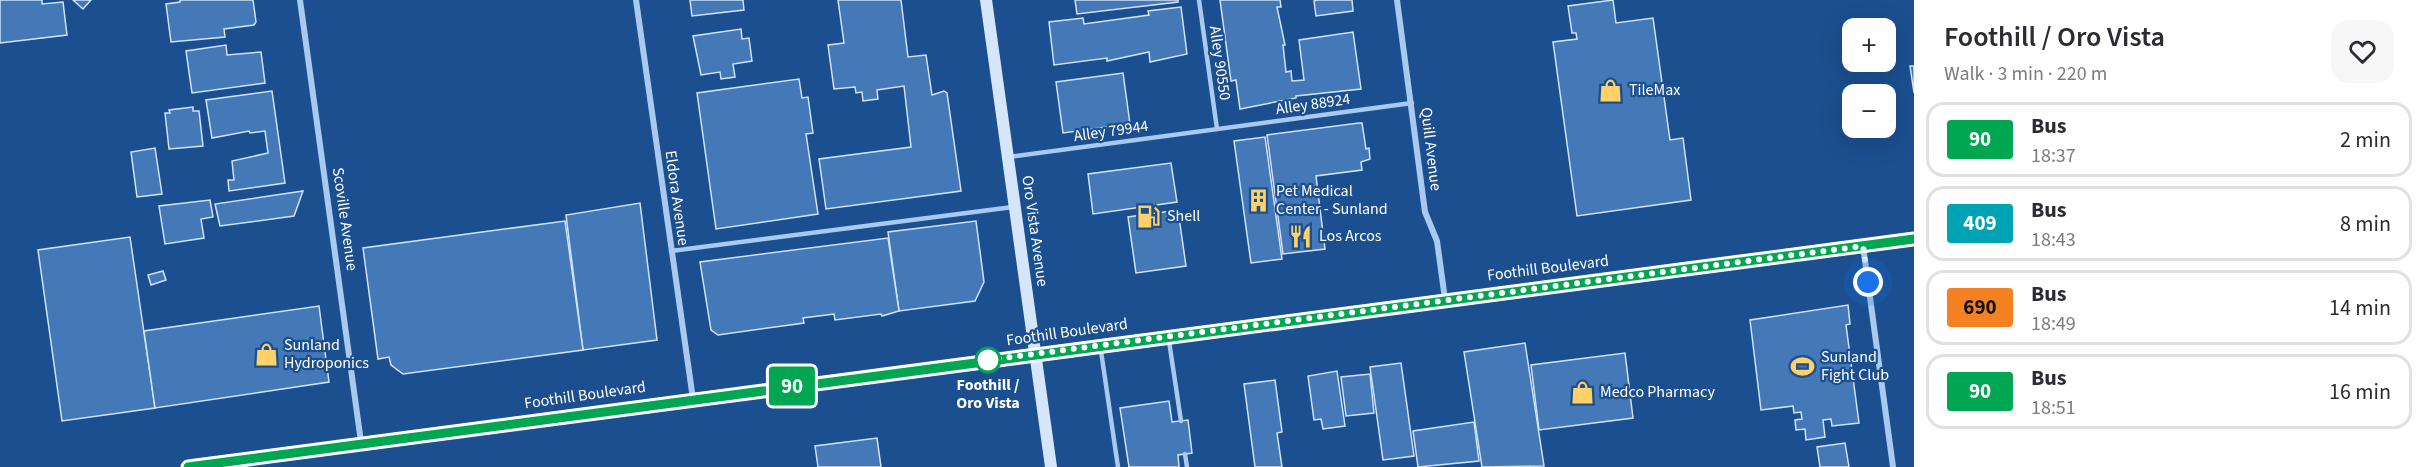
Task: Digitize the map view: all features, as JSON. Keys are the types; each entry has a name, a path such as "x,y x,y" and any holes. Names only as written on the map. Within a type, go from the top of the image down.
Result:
{"main road":[{"name":"Foothill Boulevard","path":"188,467 1914,238"}],"street":[{"name":"Scoville Avenue","path":"300,0 361,443"},
{"name":"Eldora Avenue","path":"636,0 693,399"},
{"name":"Oro Vista Avenue","path":"986,0 1051,467"},
{"name":"Quill Avenue","path":"1397,0 1425,212 1437,242 1445,299"},
{"path":"1863,246 1893,467"}],"lane":[{"name":"Alley 90550","path":"1199,0 1217,129"},
{"name":"Alley 88924","path":"1217,129 1412,103"},
{"name":"Alley 79944","path":"1008,157 1217,129"},
{"path":"671,251 1015,207"},
{"path":"1169,336 1181,421"},
{"path":"1100,345 1118,467"},
{"path":"1185,454 1187,467"}],"building":[{"path":"0,0 42,0 42,4 63,2 67,35 0,43"},
{"path":"73,0 91,0 83,9"},
{"path":"180,0 253,0 256,22 254,25 224,29 225,37 171,42 166,4 180,2"},
{"path":"690,0 743,0 744,10 692,16"},
{"path":"838,0 901,0 908,57 926,55 932,95 944,91 947,93 961,191 826,209 819,159 911,147 904,86 877,90 878,99 863,101 862,92 856,93 855,87 834,89 828,45 844,43"},
{"path":"1075,0 1178,0 1178,2 1077,14"},
{"path":"1220,0 1280,0 1281,7 1277,7 1285,45 1283,45 1286,72 1291,71 1292,81 1304,80 1299,40 1353,32 1361,89 1296,96 1296,98 1240,109 1236,80 1231,81"},
{"path":"1352,0 1353,11 1316,16 1314,1"},
{"name":"TileMax","path":"1613,0 1616,23 1653,18 1670,140 1683,138 1691,200 1577,216 1553,42 1577,39 1576,33 1572,33 1568,6"},
{"path":"1181,7 1187,54 1150,62 1149,52 1107,61 1107,58 1054,65 1049,22 1083,18 1084,24 1149,15 1148,11"},
{"path":"741,29 742,39 749,38 752,61 733,64 735,77 721,79 720,72 701,75 693,36"},
{"path":"226,45 227,55 261,52 265,83 192,93 186,51"},
{"path":"1910,66 1914,66 1914,93"},
{"path":"1123,73 1130,124 1063,133 1056,82"},
{"path":"799,79 802,98 808,97 813,133 806,134 818,214 716,229 697,93"},
{"path":"272,91 285,183 229,191 228,180 234,180 232,161 268,153 265,131 250,133 249,131 212,138 206,100"},
{"path":"193,107 193,111 199,111 203,146 169,149 165,113 170,113 169,110"},
{"path":"1362,123 1370,159 1361,162 1362,170 1316,176 1325,249 1283,254 1267,135"},
{"name":"Pet Medical Center - Sunland","path":"1265,137 1282,259 1251,263 1234,141"},
{"path":"155,148 162,194 137,197 131,152"},
{"path":"1171,163 1177,202 1093,214 1088,174"},
{"path":"303,191 294,216 220,226 215,204"},
{"path":"210,200 213,217 201,219 204,238 165,244 159,206"},
{"path":"640,203 657,340 583,350 566,215"},
{"path":"1178,210 1186,266 1136,273 1128,217"},
{"path":"565,221 583,350 403,374 391,365 389,357 378,359 363,248"},
{"path":"976,221 984,282 975,301 899,311 888,232"},
{"path":"130,237 155,408 62,421 38,250"},
{"path":"888,238 899,311 882,316 881,314 835,320 834,314 803,318 804,323 718,335 711,330 700,262"},
{"path":"163,271 166,280 151,285 148,275"},
{"name":"Sunland Fight Club","path":"1848,305 1850,324 1846,325 1859,423 1832,426 1831,419 1823,420 1825,437 1806,440 1805,429 1796,430 1795,420 1802,419 1801,412 1794,413 1793,406 1761,410 1750,320"},
{"path":"319,306 329,382 155,408 144,331"},
{"path":"1525,343 1544,466 1482,467 1464,352"},
{"name":"Medco Pharmacy","path":"1625,353 1633,418 1539,430 1531,365"},
{"path":"1401,363 1414,456 1383,460 1370,367"},
{"path":"1337,371 1345,426 1323,429 1321,419 1314,420 1308,376"},
{"path":"1370,374 1374,413 1346,416 1341,377"},
{"path":"1275,380 1282,432 1277,433 1282,467 1255,467 1244,384"},
{"path":"1169,401 1172,422 1188,420 1192,453 1178,455 1179,467 1129,467 1120,408"},
{"path":"1474,422 1479,461 1418,467 1413,431"},
{"path":"877,438 881,467 818,467 815,446"},
{"path":"1845,443 1849,467 1820,467 1817,447"}],"bus line":[{"name":"90","path":"188,467 1445,299 1914,239"}],"place":[{"name":"TileMax","path":"1611,90"},
{"name":"Pet Medical Center - Sunland","path":"1258,200"},
{"name":"Shell","path":"1149,216"},
{"name":"Los Arcos","path":"1301,236"},
{"name":"Sunland Hydroponics","path":"266,354"},
{"name":"Foothill / Oro Vista","path":"988,360"},
{"name":"Sunland Fight Club","path":"1803,366"},
{"name":"Medco Pharmacy","path":"1582,392"}],"route":[{"path":"988,360 1863,246 1868,282"}]}
